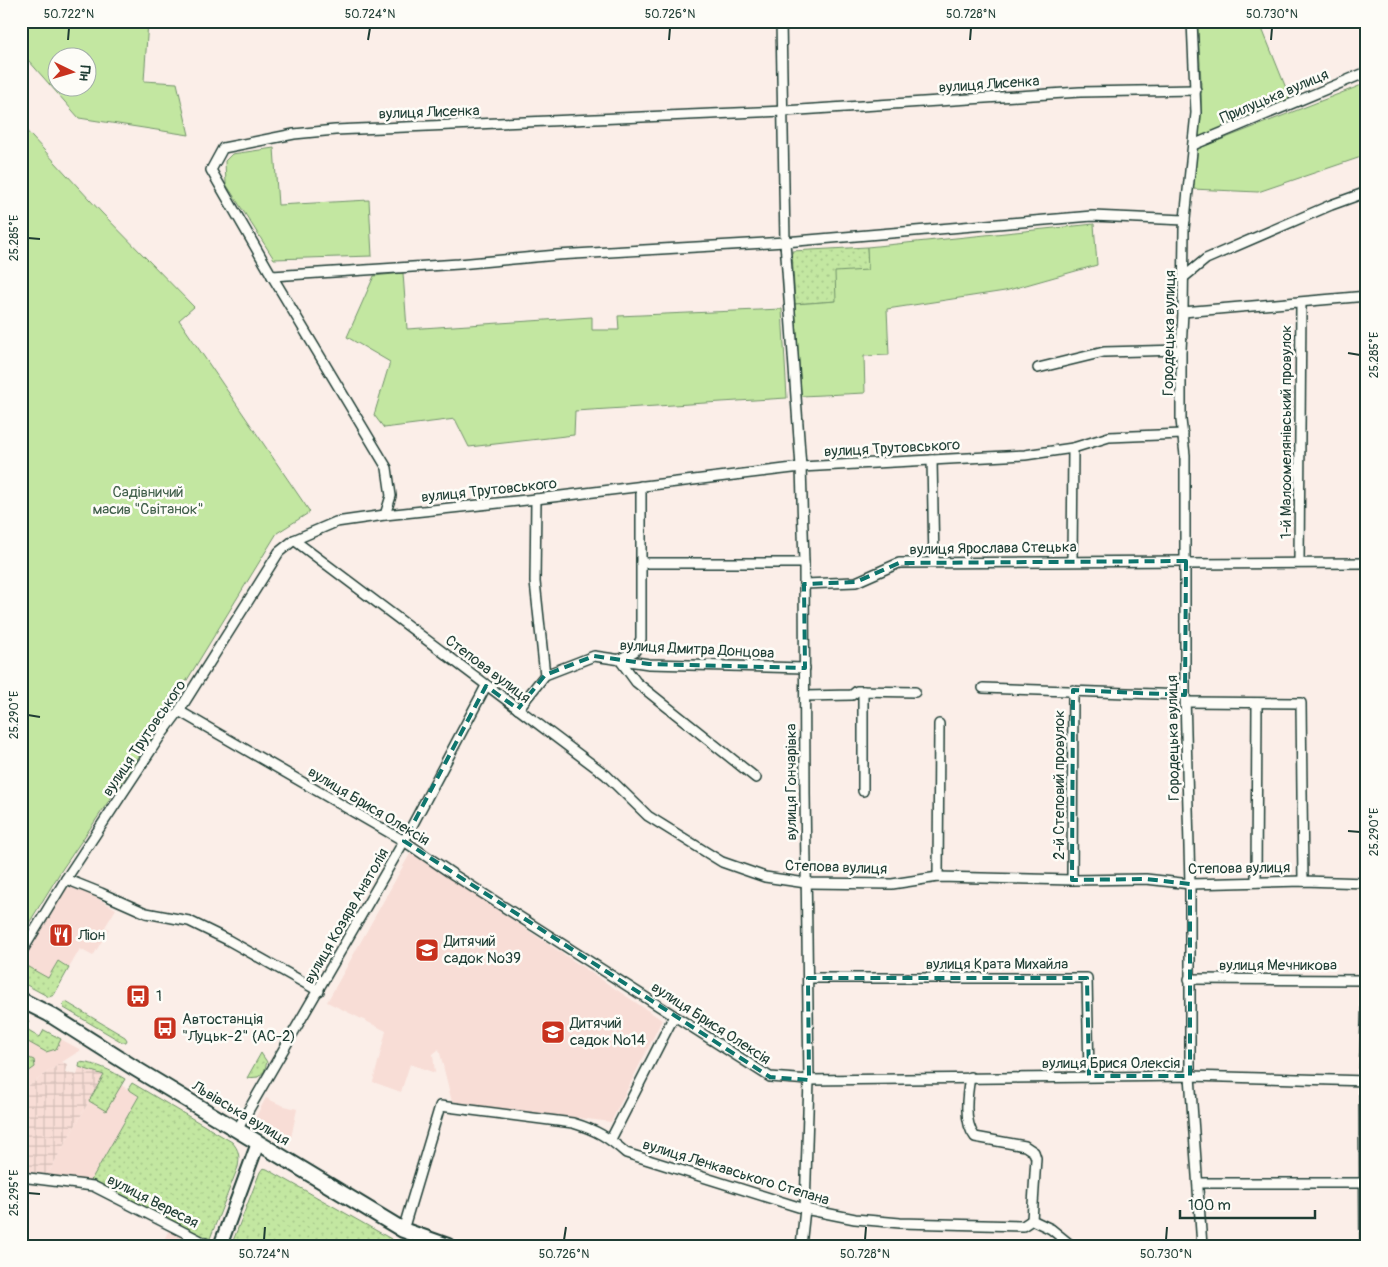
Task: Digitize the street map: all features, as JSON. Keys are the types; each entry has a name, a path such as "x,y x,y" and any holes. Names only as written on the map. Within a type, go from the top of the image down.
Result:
{"main road":[{"name":"Львівська вулиця","path":"21,1000 49,1014 403,1230 448,1246"},
{"path":"220,1246 258,1143"}],"street":[{"path":"781,21 785,242 801,467"},
{"name":"Городецька вулиця","path":"1192,21 1196,113 1184,230 1181,420 1185,455 1185,699 1190,884 1190,1076 1202,1246"},
{"name":"Прилуцька вулиця","path":"1193,145 1367,72"},
{"name":"вулиця Лисенка","path":"385,515 391,496 387,468 272,276 212,170 223,148 294,134 335,130 784,111 1080,92 1196,90"},
{"path":"1184,277 1206,258 1331,205 1367,192"},
{"path":"272,276 459,264 557,255 785,242 1092,216 1185,220"},
{"path":"1183,312 1367,296"},
{"name":"1-й Малоомелянівський провулок","path":"1299,562 1301,303"},
{"path":"1038,368 1104,352 1181,350"},
{"name":"вулиця Трутовського","path":"21,953 66,879 159,738 179,711 279,552 294,540 336,522 385,515 801,467 1025,455 1073,448 1109,437 1183,434"},
{"path":"1072,561 1073,448"},
{"path":"932,460 934,562"},
{"name":"вулиця Гончарівка","path":"801,467 804,563 809,1080 805,1209 801,1246"},
{"path":"640,486 641,639 635,651 620,660 636,682 756,778"},
{"path":"518,709 545,675 535,582 536,499"},
{"name":"Степова вулиця","path":"294,540 606,775 648,816 722,862 765,877 806,883 892,884 938,877 1072,880 1146,879 1190,884 1303,881 1367,883"},
{"name":"вулиця Ярослава Стецька","path":"804,584 856,582 899,563 1072,561 1367,563"},
{"path":"641,563 804,563"},
{"name":"вулиця Дмитра Донцова","path":"545,675 594,656 649,664 805,668"},
{"name":"вулиця Козяра Анатолія","path":"238,1130 404,841 486,686"},
{"path":"983,688 1073,690 1185,699 1257,703 1301,703 1303,881"},
{"name":"2-й Степовий провулок","path":"1072,880 1073,690"},
{"path":"805,696 852,695 857,691 914,692"},
{"path":"863,691 863,791"},
{"path":"1256,882 1257,703"},
{"name":"вулиця Брися Олексія","path":"179,711 404,841 770,1077 809,1080 1190,1076 1365,1081"},
{"path":"938,877 939,724"},
{"path":"66,879 146,913 189,921 228,940 319,991"},
{"name":"вулиця Крата Михайла","path":"808,978 1087,978 1090,1076"},
{"name":"вулиця Мечникова","path":"1189,978 1367,980"},
{"path":"1365,1246 1367,996"},
{"path":"610,1139 674,1016"},
{"path":"970,1078 968,1090 969,1128 975,1137 1025,1146 1034,1152 1036,1158 1032,1220 1051,1229 1072,1246"},
{"name":"вулиця Ленкавського Степана","path":"403,1230 440,1106 573,1123 592,1128 610,1139 626,1153 805,1209 855,1219 900,1223 1023,1226 1032,1220"},
{"name":"вулиця Вересая","path":"21,1177 93,1186 211,1246"},
{"path":"1198,1183 1365,1183"}],"highlighted area":[{"path":"1186,561 1185,695 1073,690 1072,880 1146,879 1190,884 1190,1076 1089,1076 1087,978 808,978 809,1080 770,1077 404,841 486,686 518,709 545,675 594,656 649,664 805,668 804,584 856,582 899,563"}],"shaded area":[{"path":"411,852 662,1020 611,1122 452,1102 439,1049 433,1054 435,1073 410,1064 401,1092 373,1082 386,1031 327,1002"},
{"path":"75,887 116,909 105,927 109,929 93,956 80,949 69,968 58,961 48,978 21,963 21,960 65,888"},
{"path":"21,1016 29,1021 25,1028 40,1037 44,1030 81,1050 21,1091"},
{"path":"62,1062 67,1064 65,1072 77,1075 79,1067 104,1075 47,1175 21,1171 21,1091"},
{"path":"104,1075 139,1096 90,1182 47,1175"},
{"path":"266,1098 281,1105 297,1109 291,1138 255,1118"},
{"path":"169,1230 201,1246 161,1246"}],"green space":[{"path":"21,21 148,21 144,81 177,83 189,135 79,118 61,98 98,98 98,48 48,48 48,83 21,52"},
{"path":"1197,21 1259,21 1290,98 1198,139 1201,95"},
{"path":"1367,83 1367,155 1258,192 1192,189 1197,149"},
{"name":"Садівничий масив \"Світанок\"","path":"21,125 101,212 194,307 179,320 310,512 277,533 151,739 61,871 21,936"},
{"path":"274,148 278,205 369,200 372,256 274,259 226,184 225,161 232,154"},
{"path":"1094,224 1097,265 1005,291 887,309 889,355 864,356 865,393 801,396 795,304 836,301 835,272 868,270 867,247"},
{"path":"867,247 869,270 837,301 795,304 792,251"},
{"path":"403,273 407,329 592,317 592,330 619,330 618,316 782,309 787,398 575,411 574,435 469,447 455,419 384,428 374,415 390,362 347,337 374,276"},
{"path":"58,961 69,968 54,995 49,997 21,982 21,963 48,978"},
{"path":"66,1002 125,1037 126,1042 122,1042 64,1008 63,1004"},
{"path":"21,1016 29,1021 25,1028 40,1037 44,1030 61,1039 56,1049 46,1052 21,1038"},
{"path":"261,1053 267,1062 264,1072 258,1077 247,1078"},
{"path":"29,1058 34,1060 35,1067 21,1077 21,1063"},
{"path":"80,1062 104,1068 125,1079 106,1111 89,1101 104,1075 79,1067"},
{"path":"132,1083 232,1142 238,1151 238,1167 209,1241 90,1182 139,1096 128,1089"},
{"path":"263,1168 400,1244 407,1246 231,1246"}],"place":[{"name":"Ліон","path":"61,935"},
{"name":"Дитячий садок №39","path":"427,950"},
{"name":"1","path":"138,996"},
{"name":"Автостанція \"Луцьк-2\" (АС-2)","path":"165,1028"},
{"name":"Дитячий садок №14","path":"553,1032"}]}
